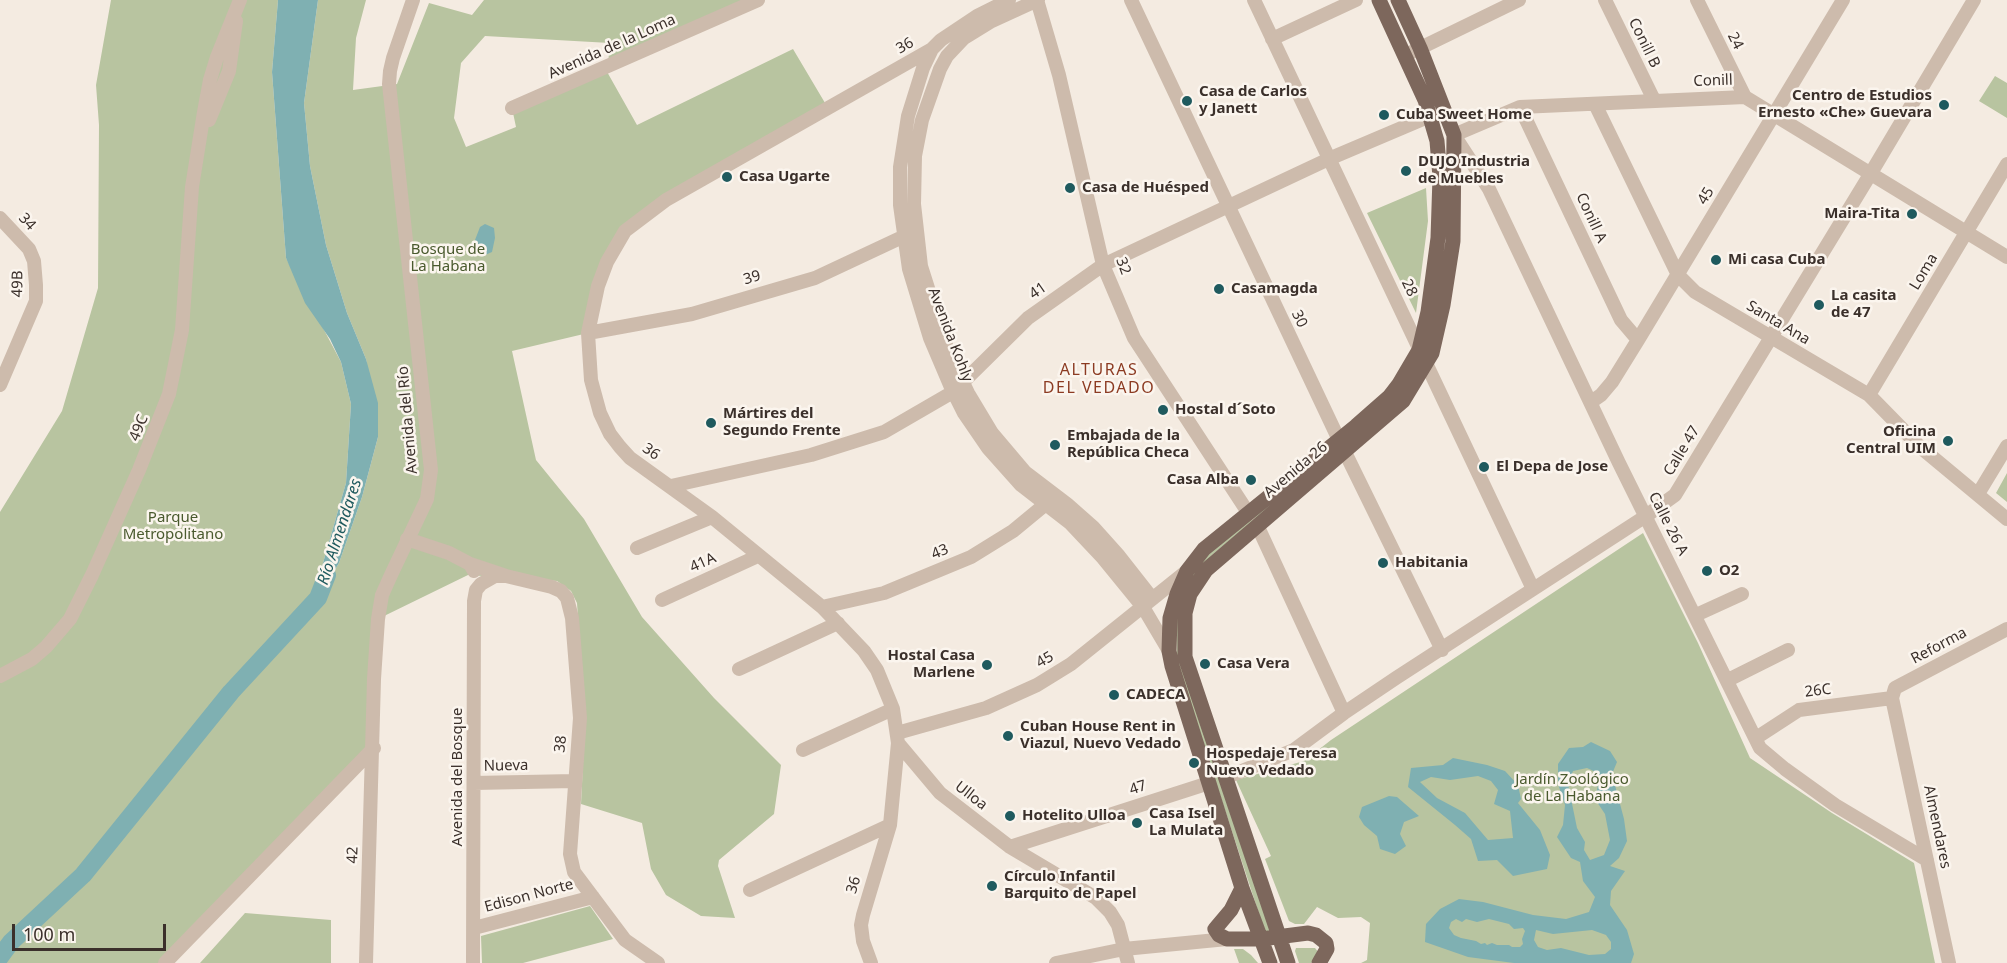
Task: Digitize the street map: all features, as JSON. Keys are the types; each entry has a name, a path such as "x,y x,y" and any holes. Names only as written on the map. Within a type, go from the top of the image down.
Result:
{"main road":[{"name":"Avenida 26","path":"1342,446 1389,397 1419,350 1434,276 1440,212 1437,141 1430,116 1406,55 1379,0"},
{"name":"Avenida 26","path":"1288,963 1185,657 1185,613 1190,594 1206,570 1253,520 1342,446 1403,401 1426,364 1437,337 1453,241 1454,135 1420,48 1398,0"},
{"path":"1430,116 1446,135 1454,135"},
{"name":"Avenida 26","path":"1253,520 1204,549 1187,571 1173,606 1169,651 1242,888 1270,963"},
{"path":"1242,888 1232,910 1215,929 1219,935 1227,939 1261,939 1308,933 1321,938 1326,943 1327,949 1319,963"}],"street":[{"name":"Avenida del Río","path":"374,748 374,679 382,595 427,500 431,470 389,84 393,58 414,0"},
{"name":"Avenida de la Loma","path":"512,108 758,0"},
{"name":"Avenida Kohly","path":"1009,0 970,20 932,50 923,68 908,116 901,152 900,195 921,266 930,317 958,388 964,413 1000,453 1021,485 1051,500 1070,523 1108,553 1148,603 1169,651"},
{"name":"Avenida Kohly","path":"910,233 915,156 922,120 947,56 964,38 990,22 1038,0"},
{"name":"32","path":"1038,0 1059,75 1103,265 1134,338 1253,520 1344,713"},
{"name":"30","path":"1131,0 1227,206 1442,650"},
{"name":"28","path":"1254,0 1331,158 1533,589"},
{"path":"1272,39 1356,0"},
{"path":"1406,55 1519,0"},
{"name":"Conill B","path":"1605,0 1654,100"},
{"name":"24","path":"1697,0 1745,96"},
{"name":"45","path":"1591,402 1601,395 1612,382 1843,0"},
{"name":"Calle 47","path":"1227,777 1286,755 1344,713 1675,495 1974,0"},
{"name":"49C","path":"0,676 32,659 46,647 70,619 157,429 172,384 182,330 186,301 192,188 210,80 222,42 239,3"},
{"name":"36","path":"871,963 863,941 862,915 890,825 897,738 893,709 877,670 864,651 822,607 712,517 630,458 610,434 600,413 591,380 588,333 598,286 607,262 625,231 666,200 932,50"},
{"path":"903,66 940,69"},
{"name":"Conill","path":"1454,135 1520,107 1745,96 2007,257"},
{"name":"Santa Ana","path":"1595,104 1678,275 1695,292 1869,395 1919,446 2007,519"},
{"name":"Conill A","path":"1520,107 1621,320 1638,340"},
{"name":"41","path":"671,486 811,455 884,432 958,388 1028,318 1103,265 1331,158 1430,116"},
{"name":"Calle 26 A","path":"1454,135 1489,189 1760,748 1826,799 1927,860"},
{"path":"901,152 915,156"},
{"name":"Loma","path":"1869,395 2007,164"},
{"name":"34","path":"0,218 29,249"},
{"name":"39","path":"588,333 692,314 815,278 910,233"},
{"name":"49B","path":"0,385 36,301 34,261 29,249"},
{"path":"1978,494 2007,446"},
{"name":"43","path":"822,607 884,593 971,557 1013,531 1051,500"},
{"path":"637,548 712,517"},
{"path":"407,539 449,553 470,564"},
{"name":"41A","path":"662,600 758,556"},
{"name":"38","path":"470,564 506,576 552,587 561,591 567,598 570,606 580,718 570,854 574,872 625,940 658,963"},
{"name":"Avenida del Bosque","path":"470,564 477,577 474,601 473,963"},
{"name":"45","path":"897,738 986,708 1036,685 1071,664 1187,571"},
{"path":"476,590 486,580 495,576 506,576"},
{"path":"1696,615 1742,594"},
{"path":"739,669 838,623"},
{"name":"Reforma","path":"1892,698 1895,688 2007,629"},
{"path":"1728,680 1788,650"},
{"name":"26C","path":"1756,738 1799,710 1892,698"},
{"name":"Almendares","path":"1892,698 1949,963"},
{"path":"803,750 893,709"},
{"name":"Ulloa","path":"897,738 940,793 1010,847 1096,898 1110,912 1118,925 1128,963"},
{"path":"165,963 374,748"},
{"name":"42","path":"366,963 374,748"},
{"name":"Nueva","path":"474,783 574,782"},
{"name":"47","path":"1010,847 1209,783"},
{"path":"750,890 890,825"},
{"name":"Edison Norte","path":"474,928 593,897"},
{"path":"1205,942 1215,929"},
{"path":"1056,963 1124,949 1227,939"}],"green space":[{"path":"111,0 278,0 272,72 286,258 341,362 351,404 346,483 321,570 319,596 339,563 362,497 378,437 366,359 347,313 326,245 310,166 304,103 318,0 366,0 356,38 353,90 397,84 429,3 472,15 484,0 757,0 608,64 610,43 485,36 461,63 454,118 466,147 516,127 512,108 606,70 637,125 793,49 828,108 625,231 607,262 588,333 512,351 536,460 584,519 642,617 714,698 781,765 774,814 719,860 718,866 735,918 701,916 666,895 651,869 642,823 581,804 585,721 577,603 571,591 557,581 468,575 382,617 374,748 164,963 0,963 0,512 62,411 98,288 99,125 96,85"},
{"path":"1995,76 2007,83 2007,118 1979,101"},
{"path":"1426,188 1428,221 1416,313 1367,213"},
{"path":"1338,448 1211,556 1178,620 1178,645 1272,934 1266,935 1179,670 1176,619 1192,574 1209,553"},
{"path":"2007,473 2007,502 1996,493"},
{"name":"Jardín Zoológico de La Habana","path":"1643,533 1698,643 1750,758 1832,813 1914,863 1935,963 1361,963 1367,960 1370,923 1361,917 1338,918 1317,907 1304,924 1289,921 1265,859 1271,856 1236,780 1304,761 1331,740"},
{"path":"590,906 613,939 523,963 482,963 481,936"},
{"path":"245,913 331,920 331,963 200,963"},
{"path":"1296,948 1315,948 1319,953 1311,963 1299,963"},
{"path":"1234,949 1243,949 1258,963 1239,963"}],"water":[{"path":"278,0 318,0 304,103 310,166 326,245 347,313 366,359 378,403 378,437 362,497 339,563 318,598 321,570 346,483 351,404 341,362 330,339 305,303 286,258 272,72"},
{"path":"485,224 494,228 495,238 492,252 485,255 478,249 475,240 480,227"},
{"path":"1591,742 1610,751 1617,762 1612,774 1624,819 1627,841 1619,858 1610,866 1625,871 1611,891 1610,905 1627,930 1634,954 1631,963 1514,963 1468,957 1425,942 1426,924 1440,909 1459,899 1483,902 1533,915 1566,919 1589,912 1595,897 1583,881 1580,862 1571,858 1557,837 1563,825 1565,805 1558,784 1558,764 1569,748 1583,747","holes":["1587,768 1598,773 1595,799 1605,814 1610,840 1604,855 1590,860 1584,850 1585,842 1577,828 1568,784 1573,771","1456,919 1462,922 1466,919 1477,922 1489,919 1509,924 1514,929 1523,928 1525,931 1523,944 1520,947 1492,943 1487,945 1461,938 1454,935 1449,928 1451,922","1536,930 1553,934 1592,930 1606,935 1611,942 1611,949 1605,954 1589,955 1561,948 1547,950 1538,947 1534,940"]},
{"path":"1453,758 1505,771 1518,785 1521,799 1518,803 1540,830 1550,855 1547,869 1513,876 1497,860 1478,861 1471,839 1408,787 1411,768 1443,765","holes":["1478,776 1491,781 1498,790 1494,804 1510,811 1513,838 1488,840 1465,813 1437,798 1420,782 1431,777 1450,780"]},
{"path":"1389,796 1397,797 1419,816 1404,822 1400,834 1406,846 1395,854 1380,849 1377,836 1364,825 1359,817 1362,807"}],"waterway":[{"name":"Río Almendares","path":"0,957 11,942 83,875 231,692 318,598 327,575"}],"place":[{"name":"Casa de Carlos y Janett","path":"1187,101"},
{"name":"Centro de Estudios Ernesto «Che» Guevara","path":"1944,105"},
{"name":"Cuba Sweet Home","path":"1384,115"},
{"name":"DUJO Industria de Muebles","path":"1406,171"},
{"name":"Casa Ugarte","path":"727,177"},
{"name":"Casa de Huésped","path":"1070,188"},
{"name":"Maira-Tita","path":"1912,214"},
{"name":"Mi casa Cuba","path":"1716,260"},
{"name":"Casamagda","path":"1219,289"},
{"name":"La casita de 47","path":"1819,305"},
{"name":"Hostal d´Soto","path":"1163,410"},
{"name":"Mártires del Segundo Frente","path":"711,423"},
{"name":"Oficina Central UIM","path":"1948,441"},
{"name":"Embajada de la República Checa","path":"1055,445"},
{"name":"El Depa de Jose","path":"1484,467"},
{"name":"Casa Alba","path":"1251,480"},
{"name":"Habitania","path":"1383,563"},
{"name":"O2","path":"1707,571"},
{"name":"Casa Vera","path":"1205,664"},
{"name":"Hostal Casa Marlene","path":"987,665"},
{"name":"CADECA","path":"1114,695"},
{"name":"Cuban House Rent in Viazul, Nuevo Vedado","path":"1008,736"},
{"name":"Hospedaje Teresa Nuevo Vedado","path":"1194,763"},
{"name":"Hotelito Ulloa","path":"1010,816"},
{"name":"Casa Isel La Mulata","path":"1137,823"},
{"name":"Círculo Infantil Barquito de Papel","path":"992,886"}],"district":[{"name":"ALTURAS DEL VEDADO","path":"1099,379"}],"park label":[{"name":"Bosque de La Habana","path":"448,258"},
{"name":"Parque Metropolitano","path":"173,526"}]}
